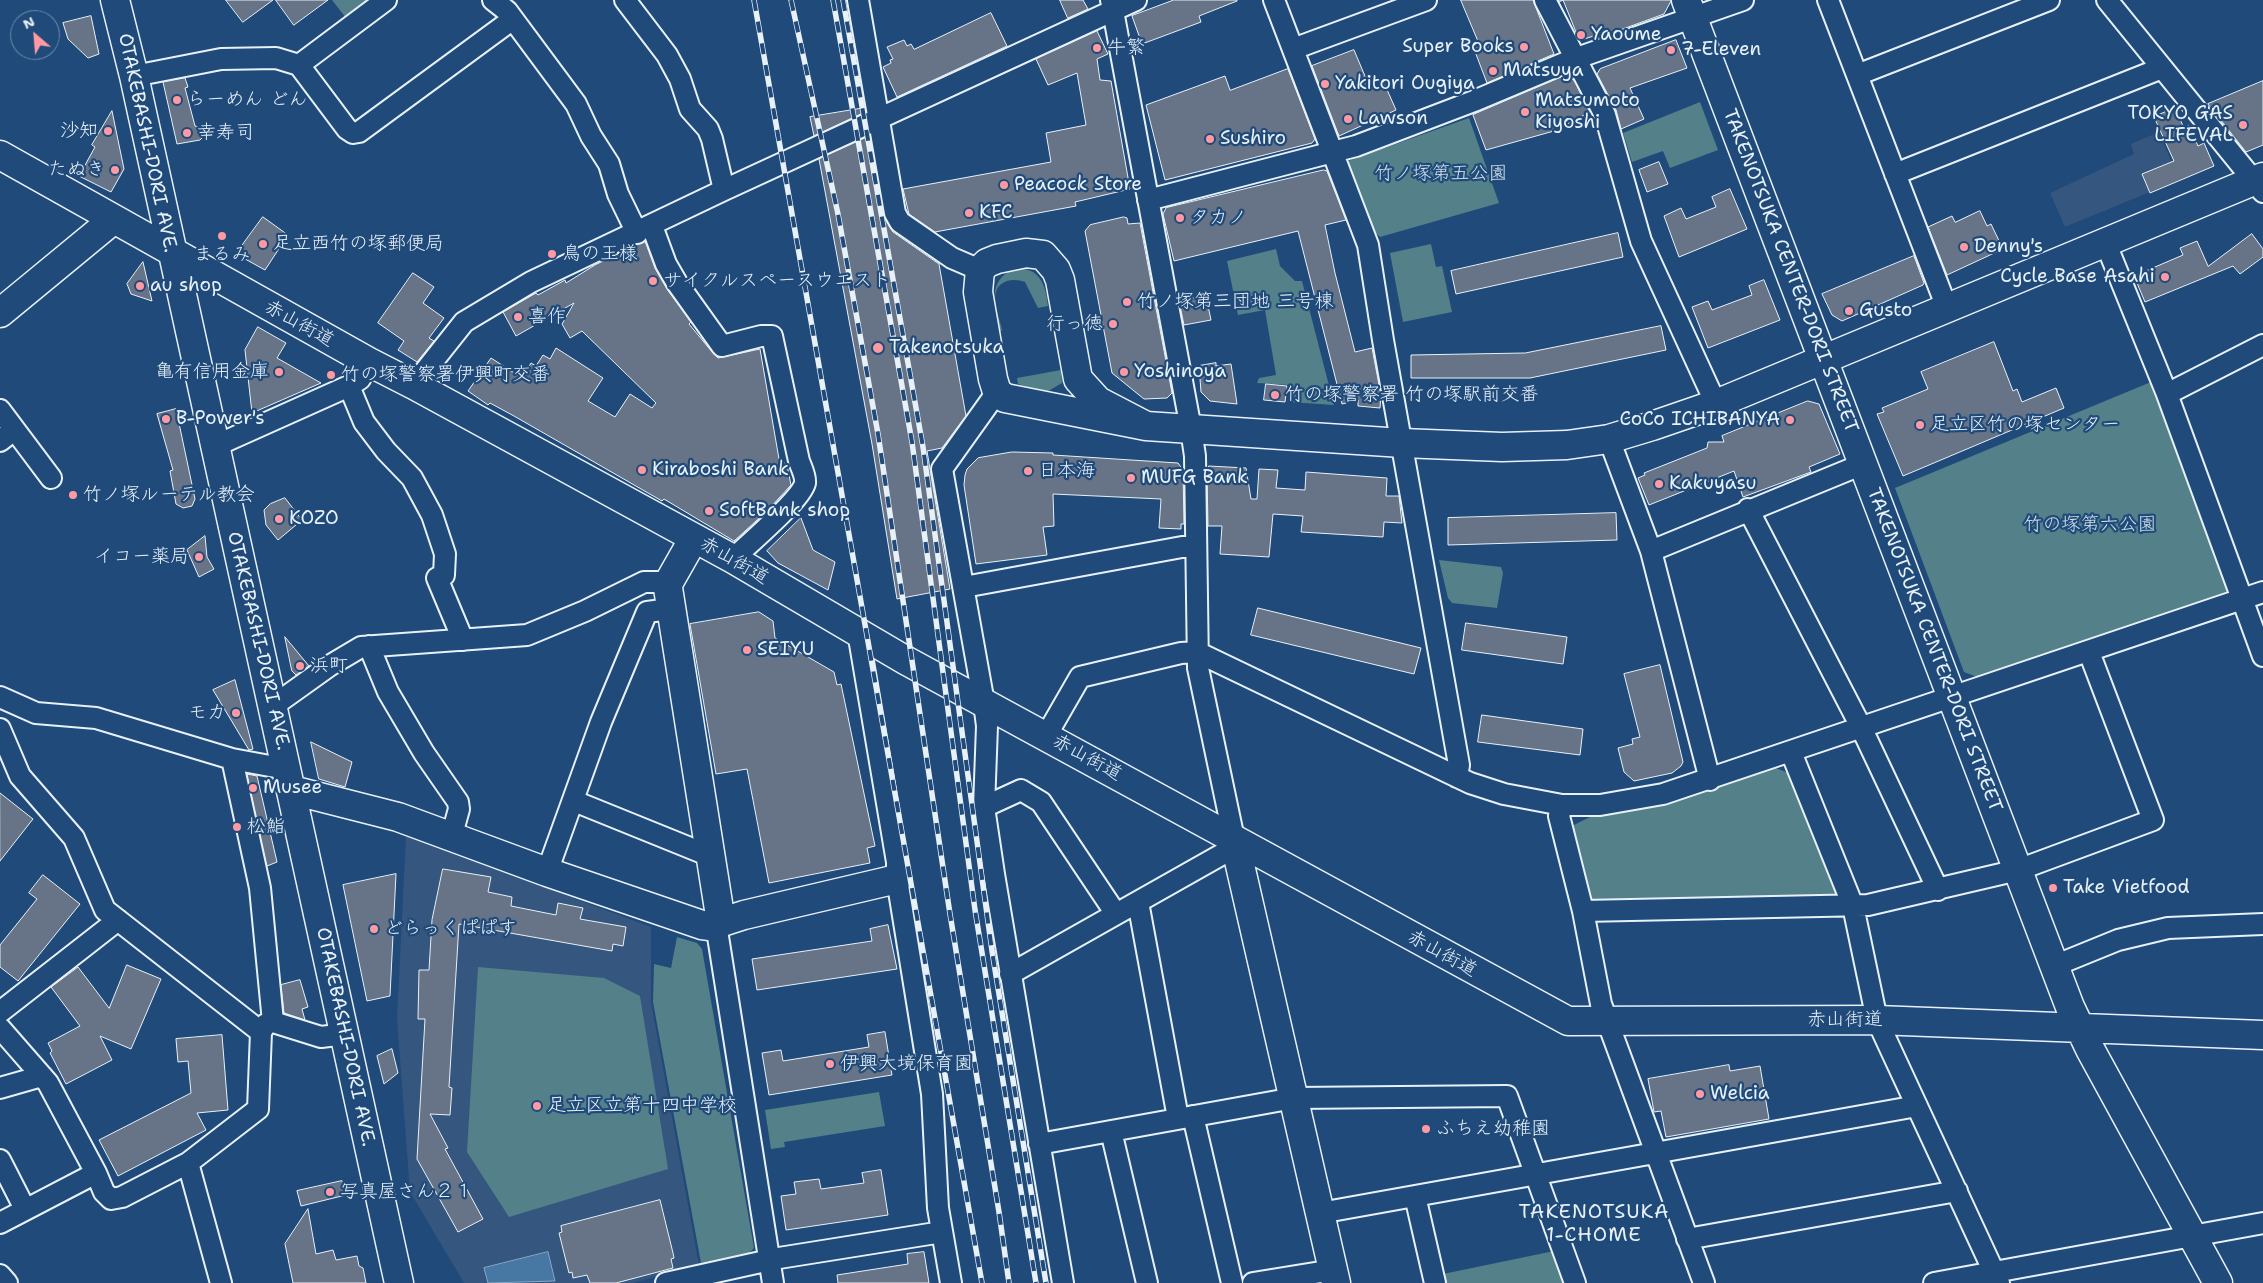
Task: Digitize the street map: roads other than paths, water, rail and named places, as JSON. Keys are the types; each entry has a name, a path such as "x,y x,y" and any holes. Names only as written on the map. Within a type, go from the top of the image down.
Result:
{"street":[{"name":"OTAKEBASHI-DORI AVE.","path":"115,0 134,76 399,1283"},
{"path":"299,65 386,0"},
{"path":"493,0 507,11 576,104 591,136 609,164 618,194 644,229 677,283 722,346 761,336 772,336 799,460 806,480 803,489 786,508 733,559"},
{"path":"625,0 666,55 680,79 690,110 708,129 724,190"},
{"path":"858,0 895,213 900,222 952,258 980,270"},
{"path":"414,384 464,322 531,282 1112,6 1136,0"},
{"path":"1274,0 1368,245 1459,764 1457,777"},
{"path":"1293,49 1426,0"},
{"path":"1545,0 1574,59 1605,115 1641,241 1716,404"},
{"path":"1148,200 1333,154 1474,102 1689,8 1743,0"},
{"path":"1828,0 1947,308"},
{"path":"1857,74 2049,0"},
{"path":"1146,426 1098,401 1078,379 1060,280 1050,262 1043,255 1026,253 997,259 987,263 980,270 978,292 997,392 1005,398 1146,426 1402,444 1531,447 1567,445 1609,439 1716,404 1947,308 2260,183 2107,0"},
{"path":"1112,6 1191,429 1194,456 1198,668 1234,843 1334,1276 1253,1283"},
{"name":"TAKENOTSUKA CENTER-DORI STREET","path":"1689,8 2054,966 2080,1028 2218,1283"},
{"path":"134,76 221,59 276,58 299,65 347,129 353,134 359,132 513,19"},
{"path":"1895,174 2162,68"},
{"name":"赤山街道","path":"0,155 369,362 414,384 733,559 858,632 1234,843 1553,1015 1568,1021 1877,1020 2263,1035"},
{"path":"0,313 114,219"},
{"path":"2106,244 2167,394 2263,656"},
{"path":"2167,394 2262,350"},
{"path":"215,446 349,386 360,379 369,362"},
{"path":"1046,407 1078,379"},
{"path":"349,386 364,422 386,451 412,478 432,515 445,554 444,575 438,578 463,640"},
{"path":"997,392 942,469 987,726 984,807 1010,974 1063,1283"},
{"path":"0,410 7,435 52,478"},
{"path":"1609,439 1651,551 1710,780"},
{"path":"1651,551 1863,464"},
{"path":"1748,510 1861,727 1938,890"},
{"path":"694,538 669,582 670,609 710,856 718,923 773,1283"},
{"path":"964,587 1182,547 1195,547"},
{"path":"273,706 329,666 361,647 527,635 585,611 644,582 669,582"},
{"path":"1046,736 1080,677 1181,653 1197,652 1457,777 1504,794 1562,805 1638,800 1710,780 1952,695 2089,652 2263,592"},
{"path":"547,872 601,722 647,612 670,609"},
{"path":"858,632 897,862 897,879 932,1094 938,1208 951,1283"},
{"path":"369,646 388,692 424,753 458,802 459,809 451,838"},
{"path":"1582,911 1868,905 2018,870 2153,820 2089,652"},
{"path":"0,697 36,713 96,718 232,759 547,872 702,925 718,923 858,886 897,879"},
{"path":"0,729 20,776 74,838 105,910 267,1027 321,1037 344,1034"},
{"path":"1790,752 1853,906 1877,1020 1998,1277"},
{"path":"0,1028 48,1083 96,1173 104,1192 111,1199 122,1197 188,1163 258,1110 267,1027 260,888 232,759"},
{"path":"984,807 1021,790 1041,802 1116,914"},
{"path":"574,801 710,856"},
{"path":"1562,805 1559,816 1582,911 1601,1004 1654,1154 1704,1283"},
{"path":"1010,974 1138,902 1234,843"},
{"path":"1138,902 1186,1117 1232,1283"},
{"path":"0,1012 118,920"},
{"path":"2054,966 2118,940 2168,928 2263,924"},
{"path":"0,1088 42,1076"},
{"path":"1039,1144 1294,1098 1507,1096 1575,1283"},
{"path":"1320,1213 1917,1106"},
{"path":"1111,1131 1147,1283"},
{"path":"0,1160 25,1209"},
{"path":"188,1163 221,1283"},
{"path":"0,1223 96,1173"},
{"path":"1687,1239 1956,1191"},
{"path":"1415,1196 1435,1283"},
{"path":"1934,1283 1998,1277 2263,1223"},
{"path":"666,1283 769,1260 889,1239 942,1232"},
{"path":"0,1276 7,1283"}],"railway":[{"path":"754,0 982,1283"},
{"path":"791,0 838,214 878,434 950,914 1009,1283"},
{"path":"833,0 912,442 975,910 1036,1283"},
{"path":"843,0 923,447 992,951 1046,1283"}],"place":[{"name":"Yaoume","path":"1581,35"},
{"name":"Super Books","path":"1524,47"},
{"name":"牛繁","path":"1097,48"},
{"name":"7-Eleven","path":"1671,50"},
{"name":"Matsuya","path":"1493,71"},
{"name":"Yakitori Ougiya","path":"1325,84"},
{"name":"らーめん どん","path":"177,100"},
{"name":"Matsumoto Kiyoshi","path":"1525,112"},
{"name":"Lawson","path":"1348,119"},
{"name":"TOKYO GAS LIFEVAL","path":"2243,125"},
{"name":"沙知","path":"108,131"},
{"name":"幸寿司","path":"187,133"},
{"name":"Sushiro","path":"1210,139"},
{"name":"たぬき","path":"115,170"},
{"name":"Peacock Store","path":"1004,185"},
{"name":"KFC","path":"969,213"},
{"name":"タカノ","path":"1180,218"},
{"name":"まるみ","path":"222,236"},
{"name":"足立西竹の塚郵便局","path":"263,244"},
{"name":"Denny's","path":"1964,247"},
{"name":"鳥の王様","path":"552,254"},
{"name":"Cycle Base Asahi","path":"2165,277"},
{"name":"サイクルスペースウエスト","path":"653,281"},
{"name":"au shop","path":"140,286"},
{"name":"竹ノ塚第三団地 三号棟","path":"1127,302"},
{"name":"Gusto","path":"1849,311"},
{"name":"喜作","path":"518,317"},
{"name":"行っ徳","path":"1113,324"},
{"name":"Takenotsuka","path":"878,348"},
{"name":"亀有信用金庫","path":"279,372"},
{"name":"Yoshinoya","path":"1124,372"},
{"name":"竹の塚警察署伊興町交番","path":"331,375"},
{"name":"竹の塚警察署 竹の塚駅前交番","path":"1275,395"},
{"name":"B-Power's","path":"166,419"},
{"name":"CoCo ICHIBANYA","path":"1790,420"},
{"name":"足立区竹の塚センター","path":"1920,425"},
{"name":"Kiraboshi Bank","path":"642,470"},
{"name":"日本海","path":"1028,471"},
{"name":"MUFG Bank","path":"1131,478"},
{"name":"Kakuyasu","path":"1659,484"},
{"name":"竹ノ塚ルーテル教会","path":"73,495"},
{"name":"SoftBank shop","path":"709,511"},
{"name":"KOZO","path":"279,519"},
{"name":"イコー薬局","path":"199,557"},
{"name":"SEIYU","path":"747,650"},
{"name":"浜町","path":"300,666"},
{"name":"モカ","path":"236,713"},
{"name":"Musee","path":"253,788"},
{"name":"松鮨","path":"237,827"},
{"name":"Take Vietfood","path":"2053,888"},
{"name":"どらっくぱぱす","path":"374,929"},
{"name":"伊興大境保育園","path":"830,1064"},
{"name":"Welcia","path":"1700,1094"},
{"name":"足立区立第十四中学校","path":"537,1106"},
{"name":"ふちえ幼稚園","path":"1426,1129"},
{"name":"写真屋さん２１","path":"330,1192"}],"district":[{"name":"TAKENOTSUKA 1-CHOME","path":"1594,1224"}],"park label":[{"name":"竹ノ塚第五公園","path":"1441,174"},
{"name":"竹の塚第六公園","path":"2090,525"}]}
